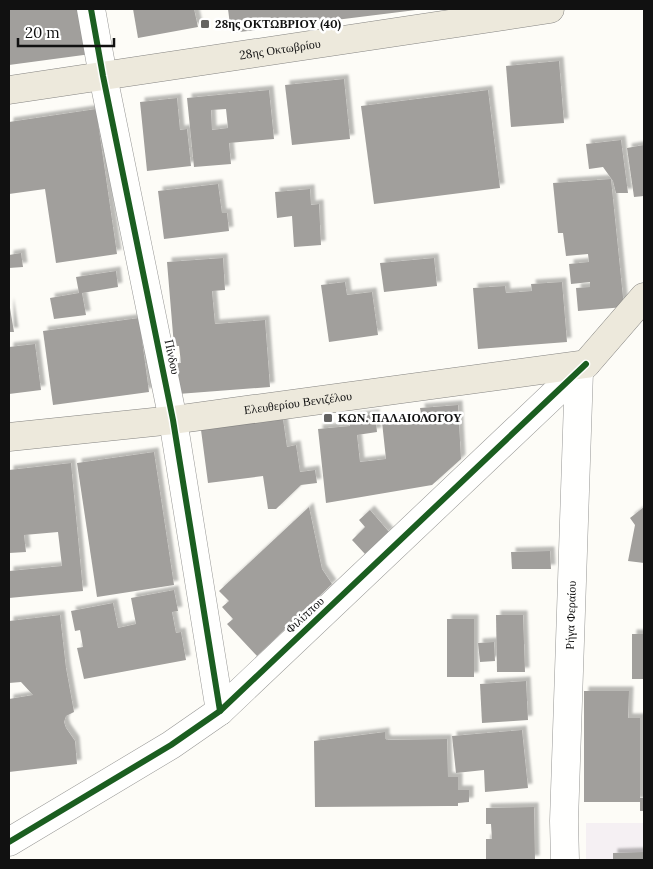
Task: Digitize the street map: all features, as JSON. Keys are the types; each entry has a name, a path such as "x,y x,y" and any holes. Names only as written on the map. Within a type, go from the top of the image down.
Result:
{"main road":[{"name":"28ης Οκτωβρίου","path":"9,90 548,9"},
{"path":"582,368 644,297"},
{"name":"Ελευθερίου Βενιζέλου","path":"9,437 173,420 582,368"}],"street":[{"name":"Πίνδου","path":"91,9 173,420 220,711"},
{"name":"Φιλίππου","path":"9,842 171,745 220,711 582,368"},
{"name":"Ρήγα Φεραίου","path":"565,860 565,811 582,368"}],"shaded area":[{"path":"586,823 644,823 644,860 586,860"}],"building":[{"path":"9,9 85,9 91,54 9,65"},
{"path":"133,9 194,9 198,27 138,38"},
{"path":"228,9 416,9 416,10 231,33"},
{"path":"559,61 564,123 511,127 506,66"},
{"path":"344,79 350,139 292,145 285,85"},
{"path":"269,90 274,139 229,143 231,164 194,167 187,98","holes":["226,109 228,128 212,130 211,110"]},
{"path":"488,90 500,188 374,204 361,106"},
{"path":"177,98 180,130 187,129 191,166 147,171 140,102"},
{"path":"96,109 117,254 56,263 45,189 9,194 9,122"},
{"path":"621,140 628,193 616,193 613,181 603,167 589,169 586,144"},
{"path":"644,145 644,196 634,197 627,148"},
{"path":"611,179 624,307 578,311 576,288 590,287 590,282 571,284 569,264 589,262 588,254 566,256 563,233 558,233 553,183"},
{"path":"218,184 222,213 227,213 229,231 164,239 158,191"},
{"path":"310,189 311,205 319,204 321,245 294,247 292,216 277,218 275,192"},
{"path":"21,253 23,267 9,268 9,255"},
{"path":"223,258 225,290 212,291 215,324 265,320 270,387 178,394 175,363 181,363 179,346 174,346 167,262"},
{"path":"434,258 437,286 384,292 380,263"},
{"path":"116,271 118,287 82,293 86,315 54,319 50,298 79,293 76,277"},
{"path":"345,282 347,295 372,292 378,335 329,342 321,285"},
{"path":"562,282 567,342 478,349 473,288 505,286 506,293 532,291 531,284"},
{"path":"9,302 14,332 9,332"},
{"path":"139,318 149,392 53,405 43,331"},
{"path":"35,344 41,390 9,394 9,347"},
{"path":"458,405 461,459 432,485 326,503 318,429 350,426 349,417 375,414 377,432 357,435 360,462 386,459 382,422 422,419 420,408"},
{"path":"283,419 287,447 296,445 300,472 315,470 317,483 301,485 276,509 268,509 263,476 208,483 201,430"},
{"path":"154,452 174,585 97,597 77,463"},
{"path":"71,463 83,591 9,598 9,571 62,566 58,532 24,535 26,552 9,553 9,470"},
{"path":"309,507 322,569 332,584 257,656 227,624 233,619 222,607 229,601 219,591"},
{"path":"644,507 644,563 628,561 635,525 630,518"},
{"path":"370,510 389,532 365,554 352,540 365,527 359,520"},
{"path":"550,551 551,569 512,569 511,552"},
{"path":"174,590 178,611 172,612 176,633 181,632 186,660 84,679 77,648 83,647 80,630 75,631 71,611 113,603 118,628 136,624 131,598"},
{"path":"60,615 66,668 74,712 66,716 64,722 75,741 77,764 9,772 9,699 33,695 21,682 9,683 9,621"},
{"path":"496,615 523,615 525,672 497,672"},
{"path":"447,619 474,619 474,677 447,677"},
{"path":"632,634 644,634 644,679 632,679"},
{"path":"494,642 495,661 480,662 478,643"},
{"path":"526,681 528,720 482,723 480,684"},
{"path":"584,691 629,691 628,718 640,718 640,798 644,798 644,811 640,811 640,802 584,802"},
{"path":"522,730 528,788 485,792 484,770 456,773 452,736"},
{"path":"385,732 387,740 447,739 448,777 458,777 458,790 469,790 469,802 458,803 458,806 315,807 314,741"},
{"path":"534,807 535,860 486,860 486,839 492,839 491,824 486,824 486,808"},
{"path":"644,852 644,860 613,860 613,853"}],"cycle path":[{"path":"91,9 173,420 220,711"},
{"path":"9,842 171,745 220,711 586,364"}],"place":[{"name":"28ης ΟΚΤΩΒΡΙΟΥ (40)","path":"205,24"},
{"name":"ΚΩΝ. ΠΑΛΑΙΟΛΟΓΟΥ","path":"328,418"}]}
